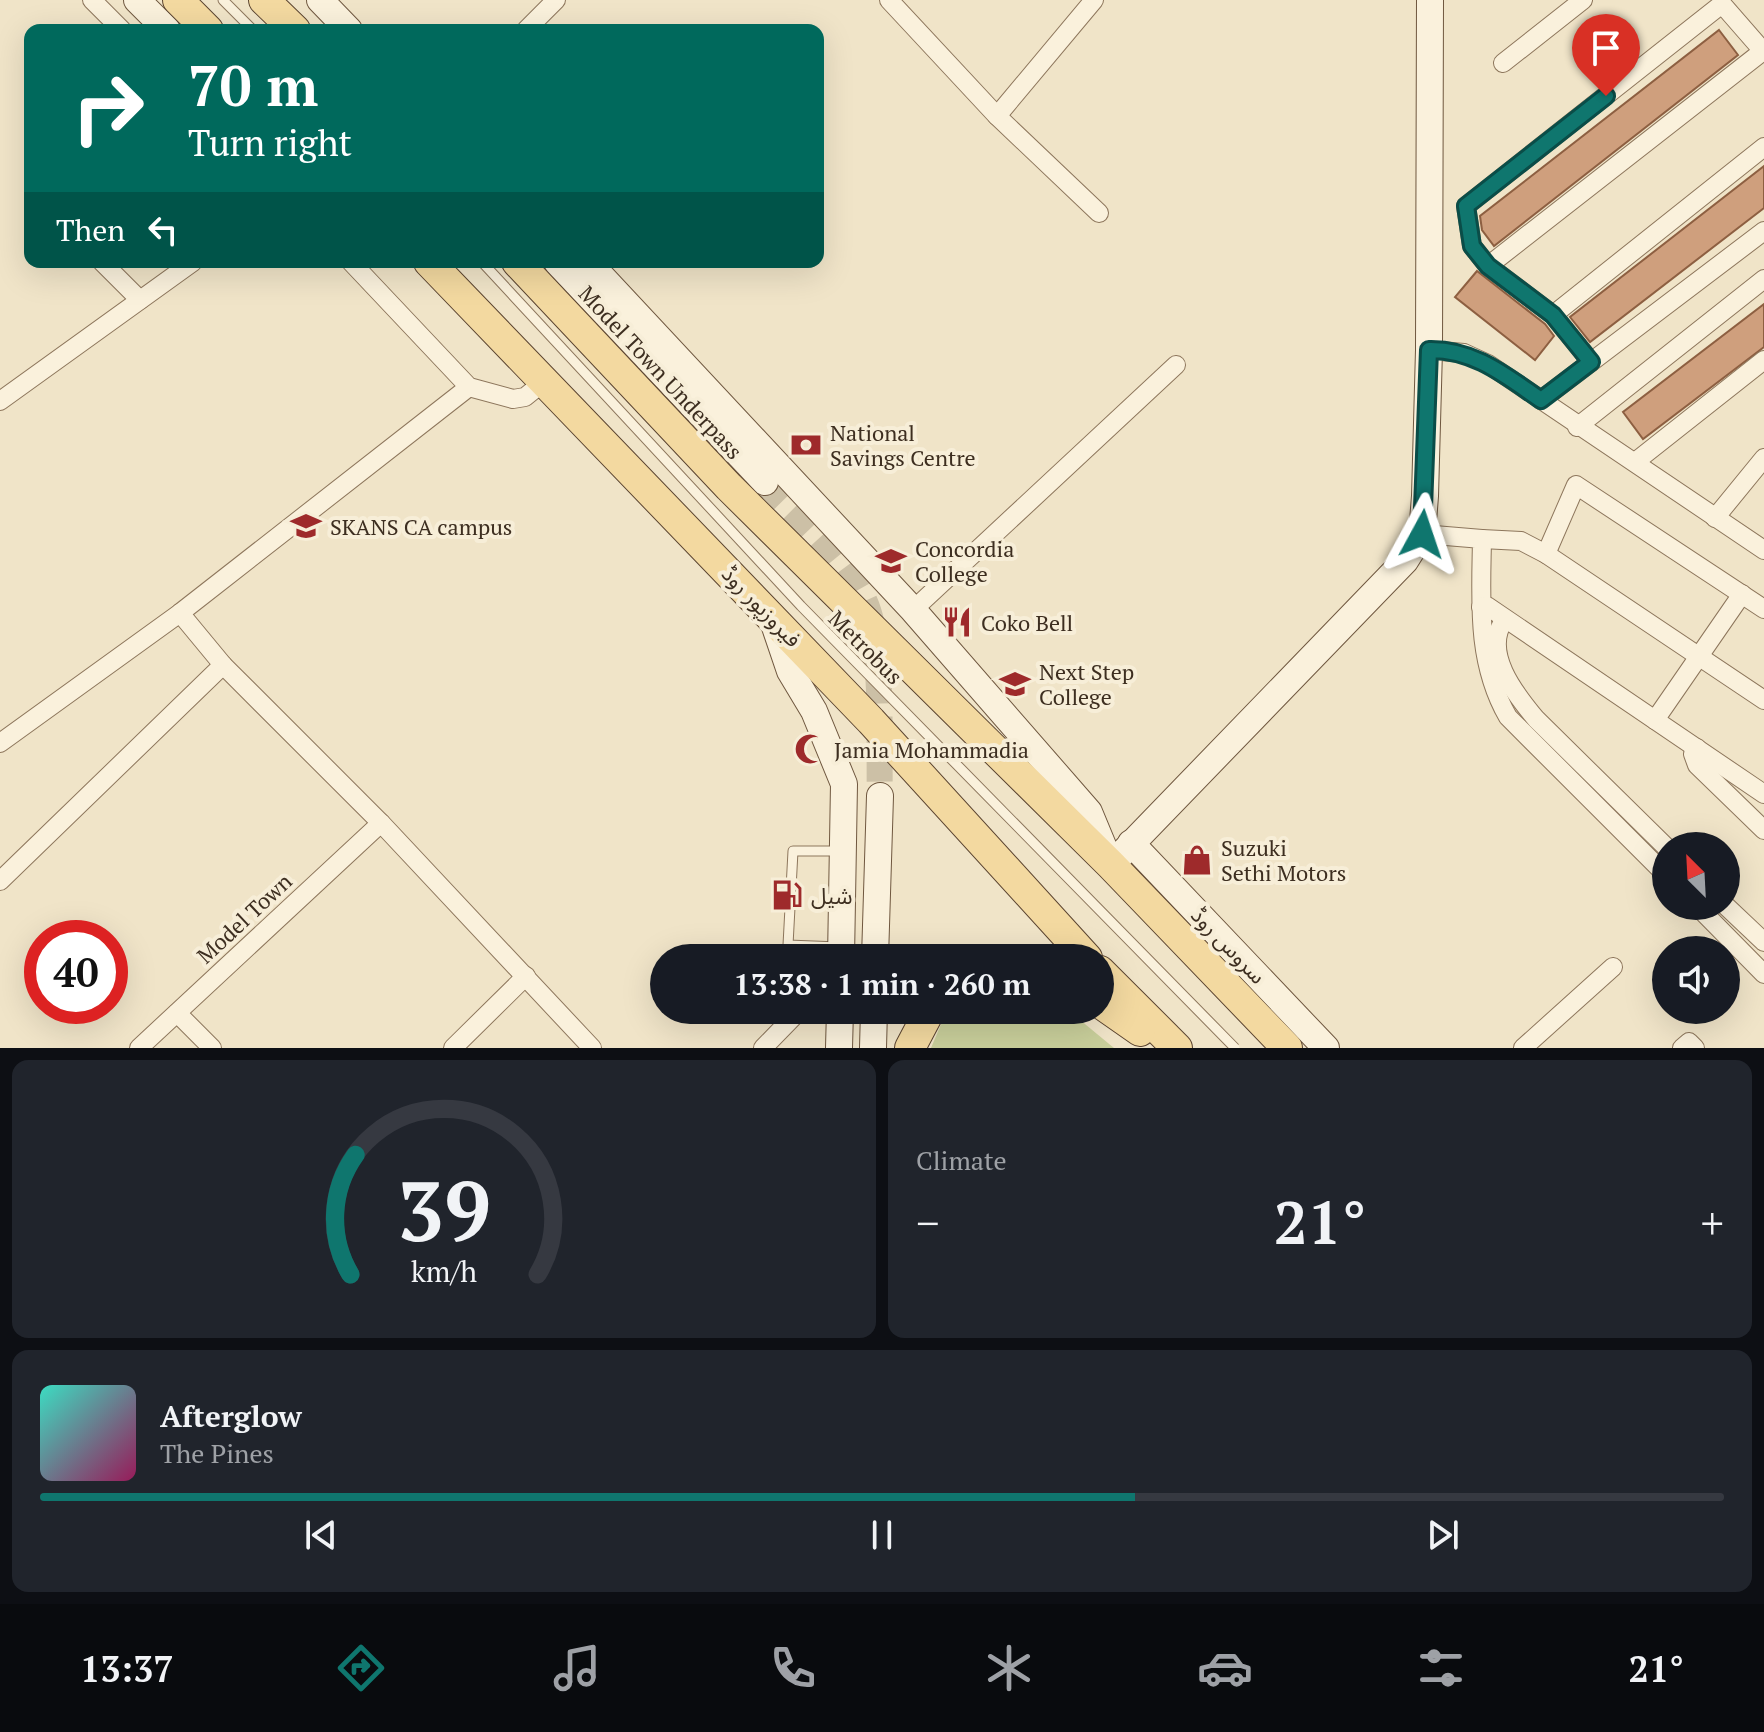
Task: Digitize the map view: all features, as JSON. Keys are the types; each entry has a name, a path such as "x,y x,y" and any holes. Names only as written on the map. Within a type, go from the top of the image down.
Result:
{"main road":[{"path":"178,0 202,24"},
{"path":"264,0 289,24"},
{"name":"فیروزپور روڈ","path":"435,268 771,615 1074,944"},
{"path":"523,268 729,487 1121,854 1287,1048"},
{"path":"1114,985 1177,1048"},
{"path":"1114,1013 1164,1048"},
{"path":"910,1048 923,1024"}],"street":[{"path":"92,0 116,24"},
{"path":"137,0 161,24"},
{"path":"320,0 343,24"},
{"path":"532,24 556,0"},
{"path":"889,0 997,116 1099,213"},
{"path":"997,116 1094,0"},
{"path":"594,268 913,610 1089,812 1121,854 1405,561 1422,534 1429,350 1430,0"},
{"path":"1503,63 1583,0"},
{"path":"1488,266 1764,51 1722,4 1466,206 1472,246 1488,266 1553,315 1591,362"},
{"path":"1553,315 1764,147"},
{"path":"1541,400 1764,231"},
{"path":"108,268 140,300"},
{"path":"0,401 185,268"},
{"path":"357,268 469,387 513,399 525,397 546,380"},
{"name":"Model Town Underpass","path":"563,268 765,482"},
{"path":"1577,427 1764,279"},
{"path":"1429,350 1448,349 1476,359 1764,550"},
{"path":"1635,462 1764,360"},
{"path":"913,610 1176,365"},
{"path":"0,743 180,613 469,387"},
{"path":"1715,518 1762,462"},
{"path":"1546,554 1576,485 1764,609"},
{"path":"1422,534 1521,541 1546,554 1764,700"},
{"path":"1482,539 1481,607 1488,671 1496,696 1508,717 1652,861"},
{"path":"1655,720 1742,594"},
{"path":"1481,607 1487,606 1764,794"},
{"path":"180,613 223,665 381,823 592,1048"},
{"path":"771,615 790,671 814,711 840,768 846,801 841,944"},
{"path":"1505,619 1496,636 1498,653 1518,697 1536,719 1652,833"},
{"path":"0,881 223,665"},
{"path":"1697,748 1693,754 1697,765 1764,830"},
{"path":"875,944 880,796"},
{"name":"Model Town","path":"139,1048 381,823"},
{"name":"سروس روڈ","path":"1121,854 1326,1048"},
{"path":"1740,919 1764,942"},
{"path":"1711,920 1764,974"},
{"path":"1523,1048 1613,967"},
{"path":"453,1048 526,976"},
{"path":"177,1013 212,1048"},
{"path":"763,1048 786,1024"},
{"path":"839,1048 840,1024"},
{"path":"873,1048 874,1024"},
{"path":"1682,1048 1689,1042 1695,1048"}],"lane":[{"path":"223,0 247,24"},
{"name":"Metrobus","path":"488,268 801,606 1235,1048"},
{"path":"788,944 793,851 845,851"}],"green space":[{"path":"941,1024 1085,1024 1114,1048 931,1048"}],"building":[{"path":"1719,30 1738,55 1494,246 1482,230 1480,216"},
{"path":"1764,166 1764,208 1590,342 1570,317"},
{"path":"1477,271 1545,324 1554,336 1535,360 1455,297"},
{"path":"1764,304 1764,347 1643,439 1623,412"}],"tunnel":[{"path":"765,482 832,552 855,583 871,619 878,668 880,796"}],"place":[{"name":"National Savings Centre","path":"806,445"},
{"name":"SKANS CA campus","path":"306,526"},
{"name":"Concordia College","path":"891,561"},
{"name":"Coko Bell","path":"957,622"},
{"name":"Next Step College","path":"1015,684"},
{"name":"Jamia Mohammadia","path":"810,749"},
{"name":"Suzuki Sethi Motors","path":"1197,860"},
{"name":"شیل","path":"787,895"}],"route":[{"path":"1422,534 1429,350 1448,349 1464,353 1488,364 1541,400 1591,362 1553,315 1488,266 1472,246 1466,206 1606,96"}]}
